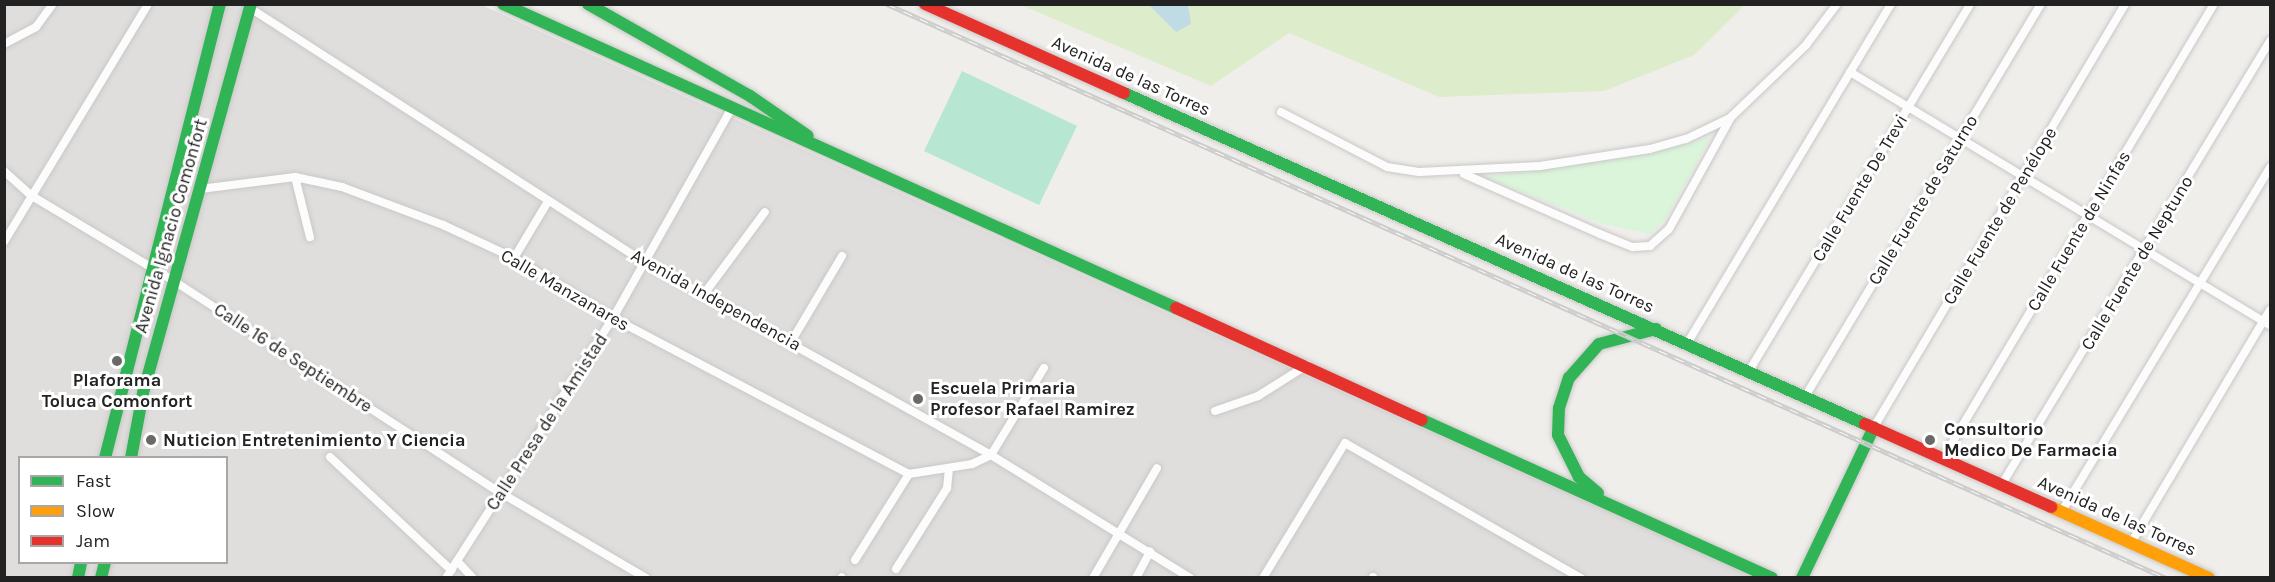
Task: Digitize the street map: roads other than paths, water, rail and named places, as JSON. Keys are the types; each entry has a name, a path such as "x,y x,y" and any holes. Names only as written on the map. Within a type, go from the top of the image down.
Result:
{"main road":[{"name":"Avenida Ignacio Comonfort","path":"105,456 151,266 220,4"},
{"path":"503,4 1307,365 1772,578"},
{"path":"588,4 750,96 824,148"},
{"name":"Avenida de las Torres","path":"925,4 1688,342 2209,578"},
{"name":"Avenida Ignacio Comonfort","path":"130,456 143,393 250,6"},
{"path":"1613,505 1579,477 1564,455 1557,435 1559,408 1574,370 1599,344 1656,328"},
{"path":"1802,578 1874,427"}],"street":[{"path":"4,44 36,27 53,4"},
{"path":"4,242 148,4"},
{"path":"1461,172 1633,247 1650,246 1669,229 1730,118 1806,45 1837,4"},
{"path":"1688,342 1891,4"},
{"name":"Calle Fuente De Trevi","path":"1749,370 1970,4"},
{"name":"Calle Fuente de Saturno","path":"1806,395 2041,4"},
{"name":"Calle Fuente de Penélope","path":"1874,427 2126,4"},
{"name":"Calle Fuente de Ninfas","path":"1943,458 2214,4"},
{"name":"Avenida Independencia","path":"250,6 548,203 646,263 991,455 1190,578"},
{"name":"Calle Fuente de Neptuno","path":"2002,484 2271,41"},
{"path":"1850,72 2146,248 2267,323"},
{"name":"Calle Presa de la Amistad","path":"449,574 614,318 732,108"},
{"path":"1281,112 1387,166 1461,172 1540,166 1650,149 1686,139 1730,118"},
{"path":"2062,511 2271,167"},
{"name":"Calle 16 de Septiembre","path":"4,171 32,196 151,266 501,493 646,578"},
{"path":"295,177 310,237"},
{"name":"Calle Manzanares","path":"200,189 295,177 342,187 405,209 514,258 614,318 909,474"},
{"path":"514,258 548,203"},
{"path":"704,294 765,212"},
{"path":"791,342 842,256"},
{"path":"2131,543 2267,323 2271,310"},
{"path":"1215,411 1258,396 1307,365"},
{"path":"855,560 909,474 972,464 991,455 1044,368"},
{"path":"1263,578 1345,443 1581,578"},
{"path":"330,457 449,574"},
{"path":"1093,578 1157,468"},
{"path":"896,569 946,488 949,469"},
{"path":"1136,578 1150,552"},
{"path":"458,561 473,578"}],"water":[{"path":"1149,5 1188,5 1191,24 1176,32"}],"railway":[{"path":"887,4 2166,578"}],"place":[{"name":"Plaforama Toluca Comonfort","path":"117,361"},
{"name":"Escuela Primaria Profesor Rafael Ramirez","path":"918,399"},
{"name":"Nuticion Entretenimiento Y Ciencia","path":"151,440"},
{"name":"Consultorio Medico De Farmacia","path":"1930,440"}]}
